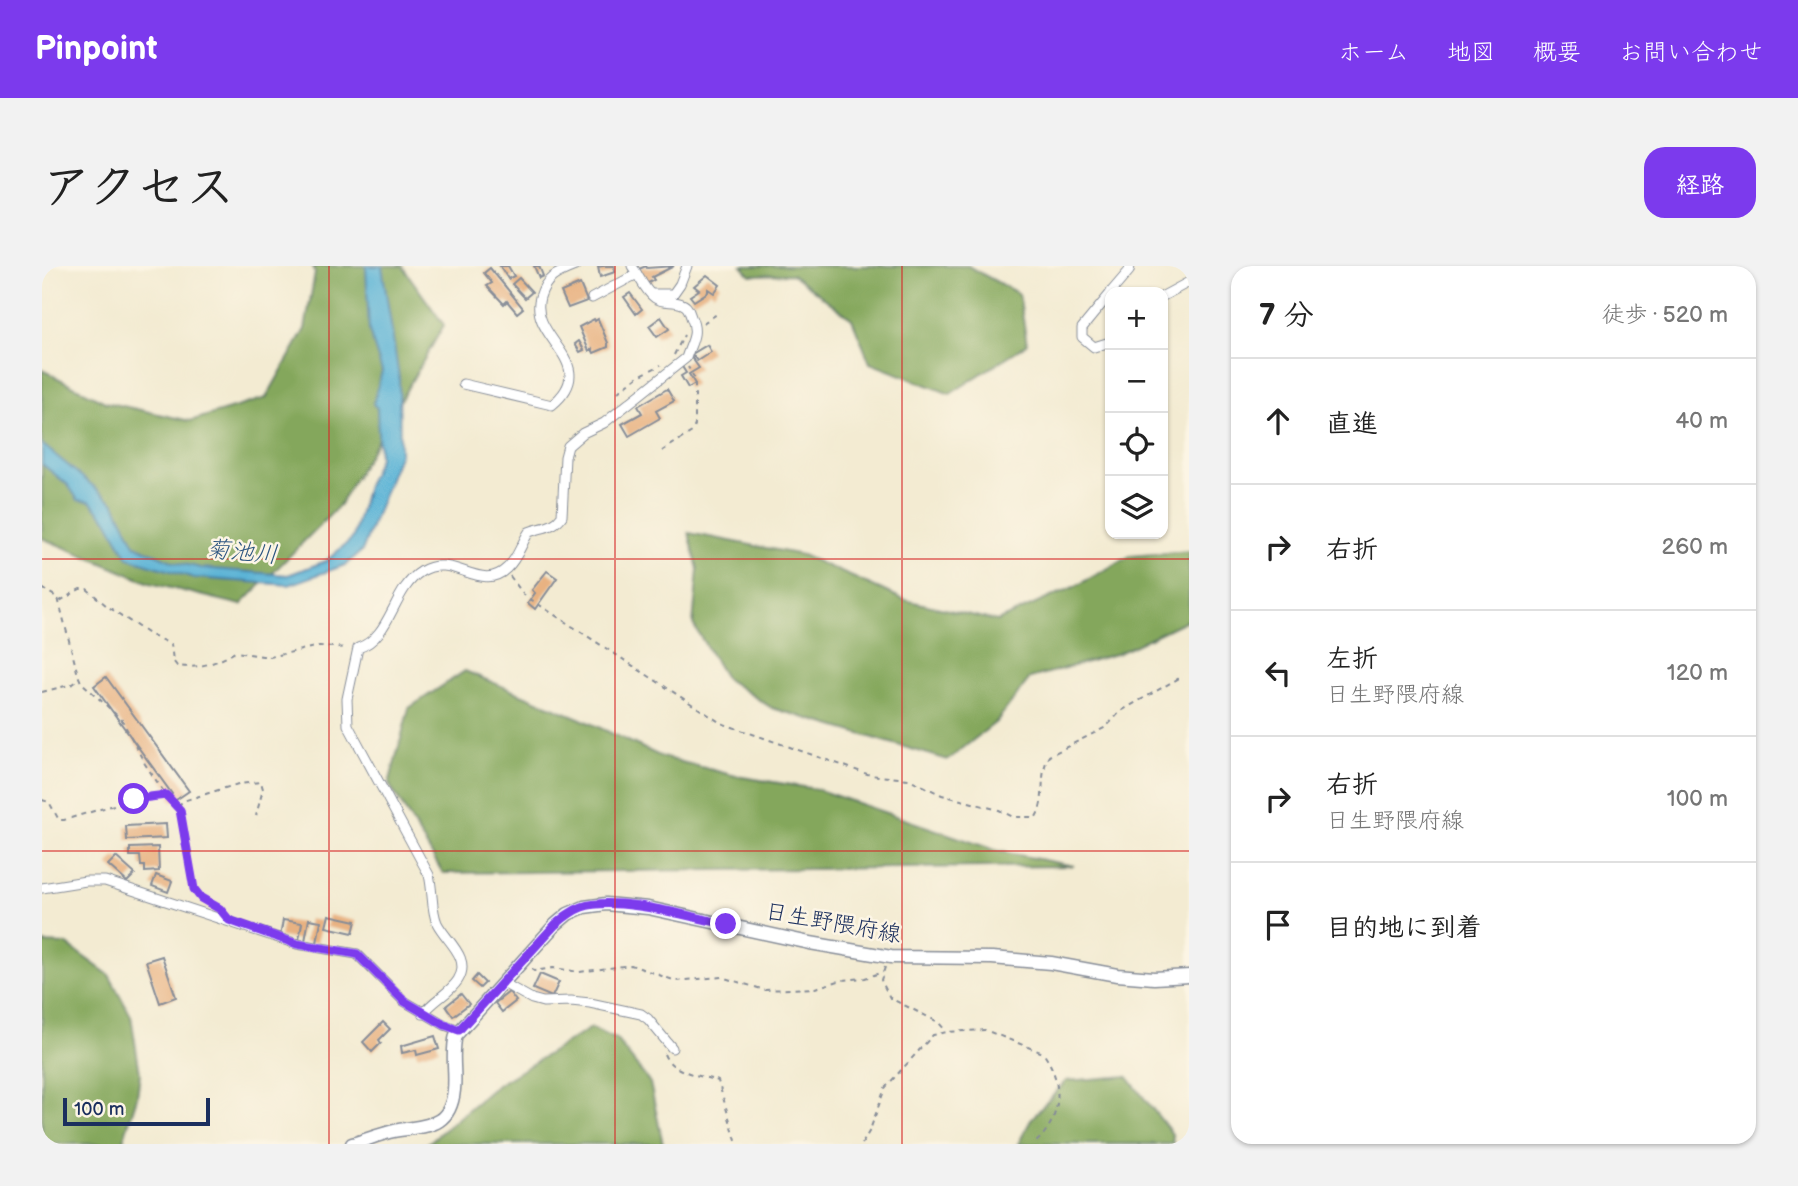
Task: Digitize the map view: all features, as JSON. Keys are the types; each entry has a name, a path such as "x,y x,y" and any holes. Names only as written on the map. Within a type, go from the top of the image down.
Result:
{"main road":[{"name":"日生野隈府線","path":"459,1030 555,925 568,914 584,907 606,904 648,908 810,943 891,957 1004,959 1051,963 1117,975 1154,978 1189,976"},
{"path":"352,1144 394,1131 421,1129 436,1124 452,1102 452,1050 459,1030"}],"street":[{"path":"463,384 552,405 562,397 569,385 568,363 545,329 538,302 547,280 575,266"},
{"path":"651,294 673,294 687,266"},
{"path":"1116,287 1129,271 1129,266"},
{"path":"423,1014 430,1003 451,989 460,977 462,962 457,949 436,922 429,875 348,725 346,699 358,648 377,635 399,594 411,579 425,569 456,567 486,578 507,569 522,549 522,542 529,532 547,528 562,516 568,446 583,433 604,424 684,360 690,344 695,340 696,327 687,307 680,303 662,302 651,294 635,270 592,298"},
{"path":"1168,293 1189,282"},
{"path":"1105,300 1082,328 1082,337 1094,347 1105,344"},
{"path":"42,888 105,881 297,944 357,954 404,1001 423,1014 459,1030"},
{"path":"503,983 531,999 543,1002 590,1003 641,1014 648,1018 668,1051"}],"path":[{"path":"673,356 683,335 717,314"},
{"path":"662,451 692,432 695,425 695,379 684,360"},
{"path":"618,392 637,377 666,361"},
{"path":"507,569 511,580 524,595 721,723 870,775 909,779 942,795 999,810 1013,817 1036,817 1041,809 1044,765 1049,756 1106,727 1121,711 1181,677"},
{"path":"42,588 58,598 80,679 122,720 145,764 177,807 183,823 194,889 201,898 220,909 229,920"},
{"path":"59,602 80,589 87,589 150,635 171,644 173,661 177,666 219,663 235,652 270,657 319,646 358,648"},
{"path":"42,692 73,684 80,679"},
{"path":"177,807 183,801 238,784 261,782 263,789 256,816"},
{"path":"42,800 49,802 59,820 64,820 134,799 166,795"},
{"path":"891,957 881,980 890,998 938,1022 947,1032"},
{"path":"522,962 534,971 553,968 579,972 631,965 677,981 721,977 765,990 815,988 883,972"},
{"path":"862,1144 885,1088 933,1035 985,1030 1044,1054 1058,1083 1059,1093 1050,1125 1034,1144"},
{"path":"668,1051 668,1062 677,1069 718,1081 737,1144"}],"green space":[{"path":"313,266 402,266 444,325 339,506 241,605 150,583 42,538 42,370 105,402 190,421 266,398 305,329 315,273"},
{"path":"742,266 968,266 1019,294 1027,344 950,394 870,363 852,319 792,274 750,275"},
{"path":"689,533 802,555 905,600 997,621 1076,586 1130,556 1189,551 1189,619 1119,653 1030,678 996,722 948,760 772,708 725,678 693,624 698,569"},
{"path":"465,671 579,718 662,757 736,776 816,789 998,851 1074,866 443,873 389,784 409,708"},
{"path":"42,943 66,944 109,975 131,1016 140,1073 137,1097 122,1144 42,1144"},
{"path":"591,1028 616,1039 650,1083 663,1144 427,1144 497,1085"},
{"path":"1127,1076 1172,1134 1173,1144 1018,1144 1032,1118 1066,1081"}],"water":[{"path":"366,266 382,266 399,378 400,453 362,551 345,565 289,585 194,578 128,558 107,520 90,501 78,500 68,485 42,464 42,444 115,504 135,545 174,562 201,568 288,575 326,561 353,538 367,486 379,458 377,408 373,404 382,371 369,331"}],"building":[{"path":"500,266 508,266 514,276 508,279"},
{"path":"534,266 539,266 543,276 539,278"},
{"path":"614,266 615,272 600,277 598,267"},
{"path":"646,266 674,266 652,277 654,280 641,287 639,269"},
{"path":"490,268 523,308 517,313 507,301 504,304 487,286 492,283 484,273"},
{"path":"707,275 720,285 714,293 708,289 708,292 694,301 690,296 699,290 694,286"},
{"path":"519,278 532,292 525,298 512,284"},
{"path":"580,284 587,301 568,308 561,292"},
{"path":"630,293 642,309 636,314 624,297"},
{"path":"661,317 669,329 657,337 649,326"},
{"path":"598,319 608,347 594,353 592,349 589,351 579,327"},
{"path":"579,341 584,350 580,352 575,344"},
{"path":"707,345 711,352 697,361 692,354"},
{"path":"692,358 699,368 689,374 695,384 688,388 681,376 686,373 681,365"},
{"path":"667,389 674,401 656,411 660,418 629,436 622,424 642,413 638,406"},
{"path":"547,571 557,578 535,609 528,603 535,593 532,590"},
{"path":"106,677 189,791 173,802 169,797 172,794 94,686"},
{"path":"166,824 167,838 127,840 126,826"},
{"path":"158,847 159,871 145,872 140,856 130,856 130,848"},
{"path":"116,857 135,874 127,882 108,865"},
{"path":"156,875 172,881 168,892 152,886"},
{"path":"329,915 356,921 353,933 326,927"},
{"path":"309,919 321,921 317,943 305,941"},
{"path":"283,920 302,923 299,940 280,937"},
{"path":"162,956 176,997 160,1003 146,961"},
{"path":"540,974 559,982 552,997 533,989"},
{"path":"477,975 485,983 480,988 472,981"},
{"path":"509,992 516,1001 502,1012 495,1003"},
{"path":"461,994 469,1004 453,1016 446,1006"},
{"path":"383,1022 390,1029 372,1052 363,1042"},
{"path":"435,1036 439,1049 417,1055 416,1050 402,1053 401,1046"}],"route":[{"path":"134,799 166,795 180,810 194,889 201,898 220,909 229,920 297,944 357,954 404,1001 423,1014 459,1030 555,925 568,914 584,907 606,904 648,908 726,924"}],"water label":[{"name":"菊池川","path":"242,552"}]}
